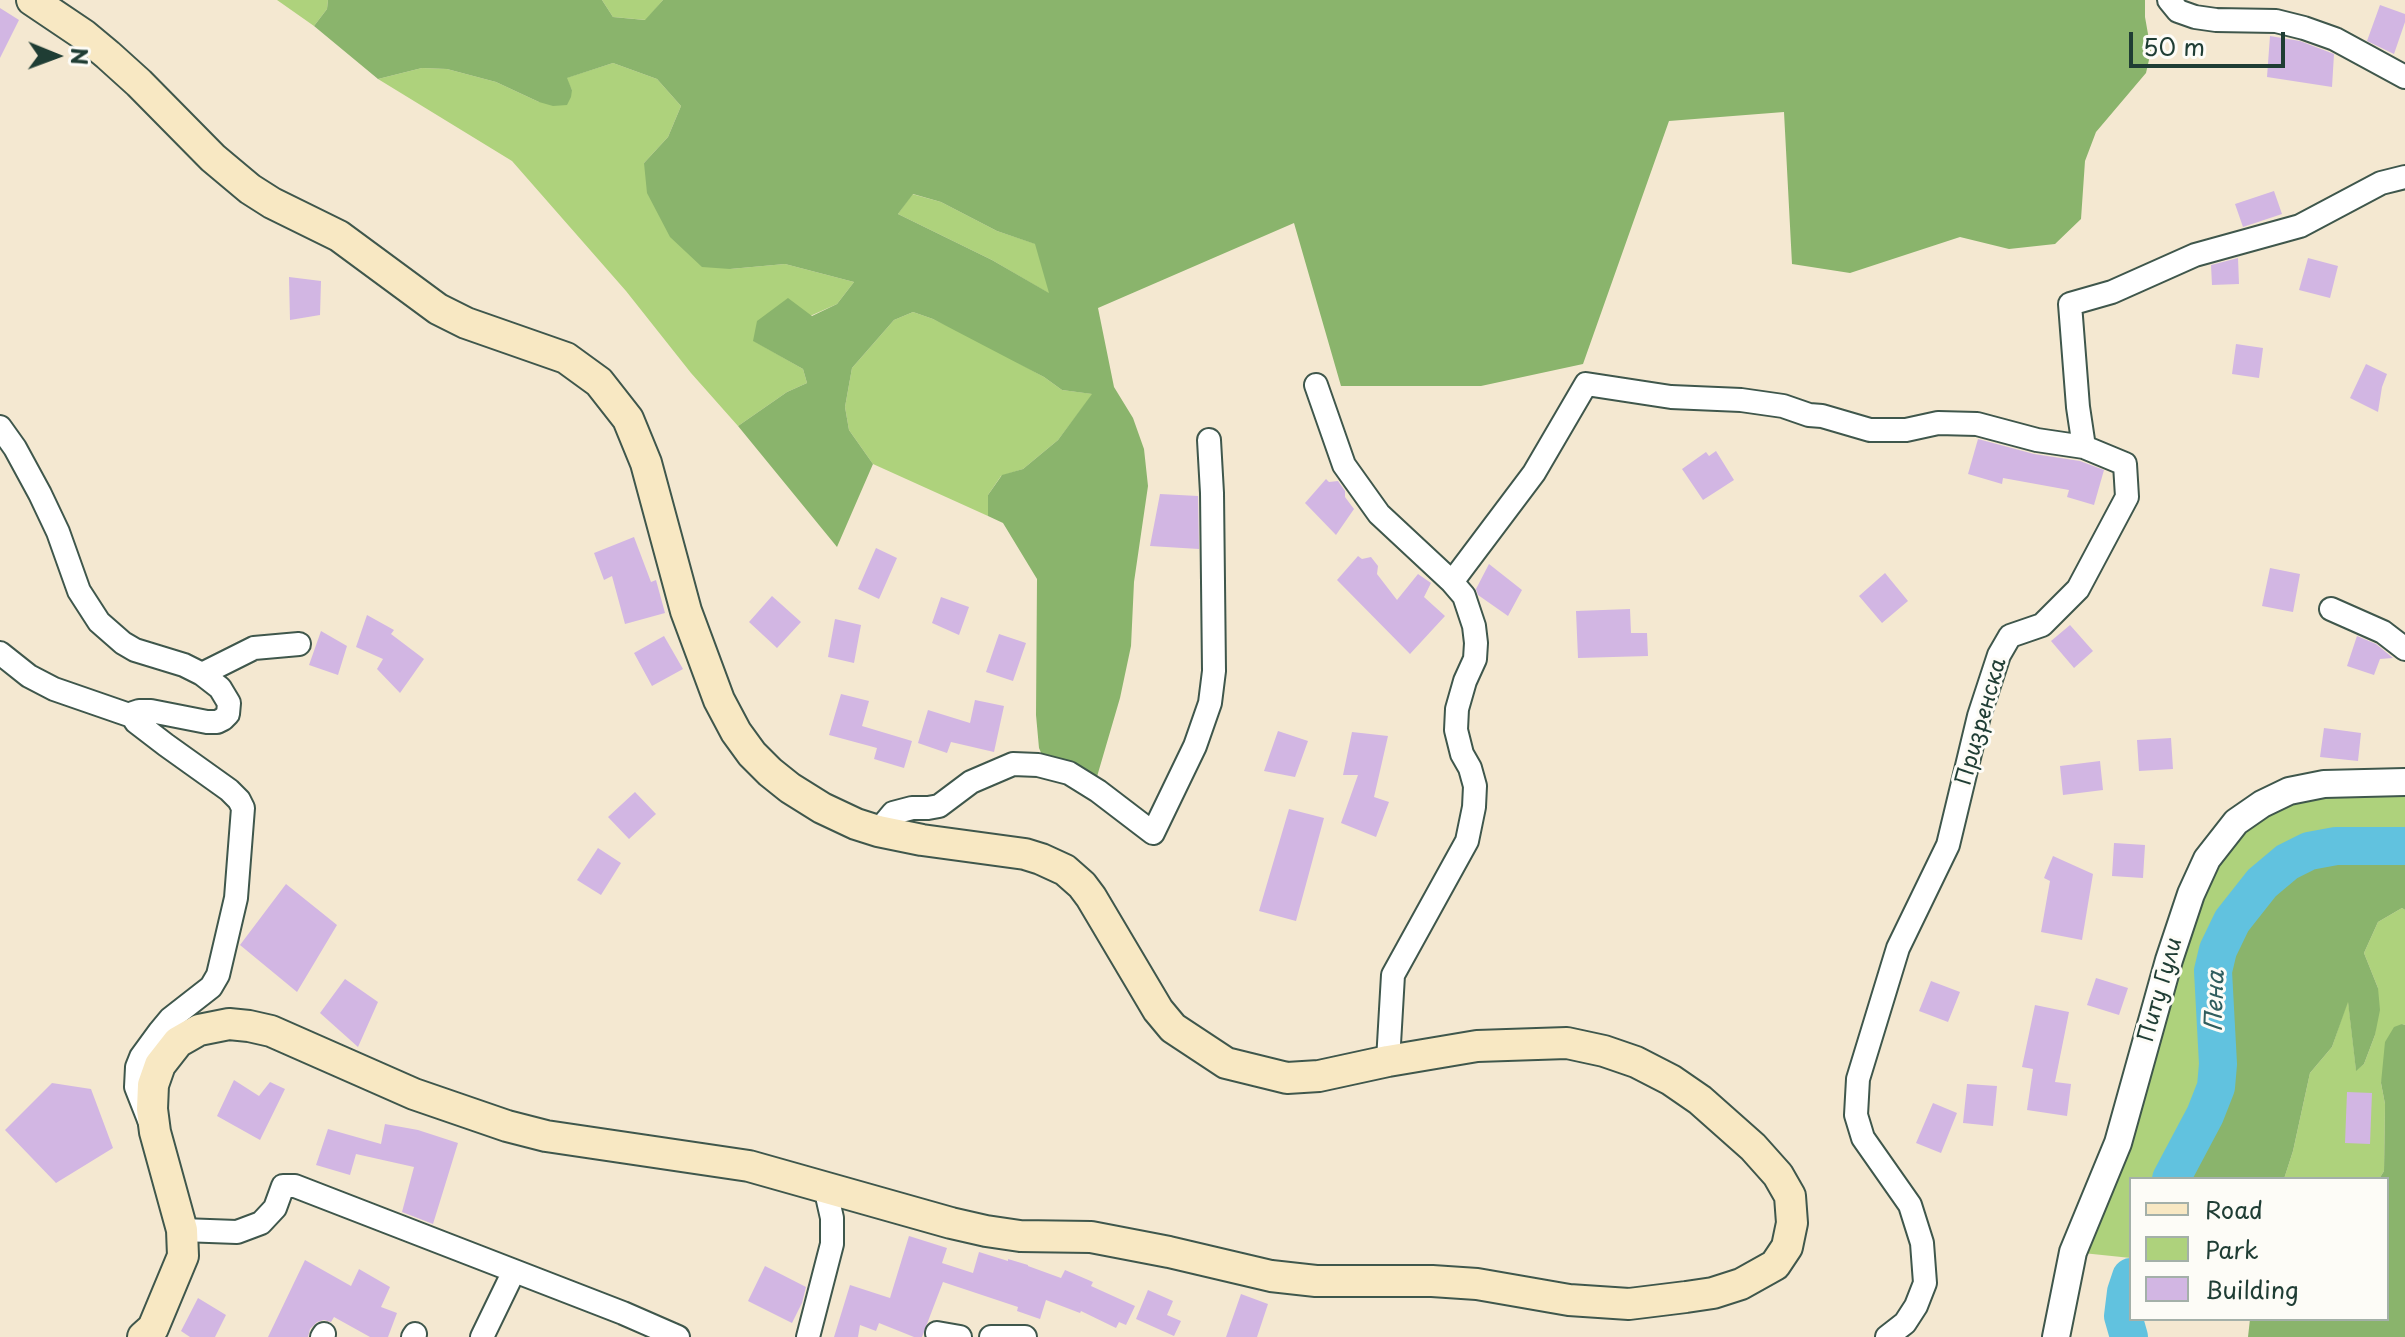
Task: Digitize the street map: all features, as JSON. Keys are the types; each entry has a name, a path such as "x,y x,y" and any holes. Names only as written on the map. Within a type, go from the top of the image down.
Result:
{"main road":[{"path":"32,0 108,55 213,158 250,189 339,236 452,317 566,358 599,382 628,419 646,463 696,640 719,700 736,732 770,772 798,793 839,816 878,831 1025,854 1065,870 1091,897 1158,1010 1173,1028 1226,1063 1287,1078 1319,1076 1477,1046 1567,1043 1604,1051 1636,1062 1700,1100 1753,1147 1778,1175 1790,1196 1792,1223 1787,1247 1775,1265 1741,1284 1713,1293 1629,1304 1569,1300 1477,1284 1316,1281 1271,1276 1091,1237 1020,1236 986,1231 749,1166 546,1136 414,1094 281,1035 238,1024 219,1025 199,1030 178,1042 167,1053 153,1085 155,1132 182,1230 183,1256 153,1328 143,1337"}],"street":[{"path":"2169,0 2178,11 2195,17 2276,21 2304,28 2347,45 2405,77"},
{"path":"1452,582 1534,473 1586,384 1671,397 1741,400 1783,406 1870,430 1906,430 1938,423 1977,424 2037,440 2084,447 2070,304 2112,292 2195,255 2300,226 2381,183 2405,177"},
{"path":"1316,385 1344,465 1379,514 1464,596 1476,643 1475,659 1457,709 1456,730 1475,786 1467,841 1393,975 1388,1061"},
{"path":"0,427 40,494 58,532 79,591 99,622 135,650 184,665 202,674 228,699 229,710 223,719 207,722 151,711 139,711 132,716"},
{"path":"878,831 893,813 939,806 971,782 1013,764 1038,765 1069,773 1153,833 1195,746 1210,703 1214,656 1209,440"},
{"name":"Призренска","path":"1887,1337 1905,1323 1925,1283 1922,1243 1910,1205 1863,1138 1856,1115 1858,1079 1898,948 1948,845 1979,716 1999,655 2010,636 2042,625 2078,589 2127,497 2125,464 2084,447"},
{"path":"2331,609 2383,632 2405,649"},
{"path":"202,674 254,648 299,644"},
{"path":"0,653 29,676 54,689 132,716 166,745 229,790 243,808 236,898 218,975 211,987 170,1019 137,1067 138,1097 155,1132"},
{"name":"Питу Гули","path":"2056,1337 2073,1252 2118,1143 2169,960 2191,894 2207,859 2236,822 2262,804 2289,791 2324,784 2405,782"},
{"path":"182,1230 237,1232 261,1223 275,1208 283,1186 295,1186 678,1337"},
{"path":"808,1337 832,1244 832,1218 825,1187"},
{"path":"482,1337 514,1271"},
{"path":"937,1333 960,1337"},
{"path":"991,1337 1025,1337"}],"green space":[{"path":"277,0 328,0 327,9 314,26"},
{"path":"328,0 602,0 613,17 645,20 663,0 2145,0 2151,51 2146,73 2096,132 2085,161 2081,219 2055,244 2009,249 1960,237 1850,273 1792,264 1784,112 1669,121 1583,364 1481,386 1341,386 1294,223 1098,308 1114,387 1133,418 1144,449 1148,486 1134,582 1131,646 1120,698 1096,780 1042,755 1039,748 1036,715 1037,579 1003,523 988,516 988,495 1002,475 1023,469 1058,440 1092,394 1062,390 1044,377 933,319 913,312 894,320 852,368 845,407 849,430 873,464 837,547 738,426 787,392 807,383 803,369 753,341 757,321 788,298 812,316 837,304 854,282 785,264 730,269 702,267 670,237 647,193 644,163 668,137 681,106 657,79 613,63 567,78 572,90 567,105 553,106 496,82 447,69 422,68 378,79 314,26 327,9","holes":["913,194 941,202 997,231 1035,244 1049,293 992,260 898,214"]},
{"path":"602,0 663,0 646,20 613,17"},
{"path":"613,63 657,79 681,106 668,137 644,163 730,269 785,264 854,282 837,304 754,341 803,369 807,383 787,392 738,426 512,161 378,79 422,68 447,69 496,82 539,102 572,90 566,78"},
{"path":"912,194 941,202 997,231 1036,244 1050,294 992,260 898,214"},
{"path":"913,312 975,339 1062,390 1093,394 1058,440 1023,469 1001,476 988,495 988,516 873,464 849,430 845,407 852,368 894,320"},
{"path":"2405,782 2405,846 2336,846 2309,851 2287,862 2262,883 2232,921 2218,950 2213,971 2218,1064 2216,1087 2205,1115 2172,1177 2129,1177 2129,1258 2073,1252 2191,894 2262,804"},
{"path":"2370,859 2405,864 2405,910 2402,908 2378,922 2364,953 2378,988 2380,1010 2364,1064 2356,1071 2348,1002 2332,1047 2310,1073 2285,1177 2189,1177 2227,1081 2229,970 2239,925 2263,894 2288,875 2327,864"},
{"path":"2402,908 2405,910 2405,1025 2402,1024 2381,1083 2385,1104 2384,1171 2380,1177 2285,1177 2310,1073 2332,1047 2348,1000 2356,1070 2364,1064 2375,1035 2378,988 2364,953 2378,922"},
{"path":"2405,1025 2405,1337 2248,1337 2250,1321 2389,1321 2389,1177 2380,1177 2384,1171 2385,1104 2381,1083 2385,1042 2394,1027"}],"building":[{"path":"2380,5 2405,14 2394,54 2367,41"},
{"path":"0,8 19,20 0,58"},
{"path":"2270,36 2300,41 2334,54 2332,87 2267,77"},
{"path":"2274,191 2282,214 2243,227 2235,204"},
{"path":"2238,258 2239,284 2212,285 2211,265"},
{"path":"2308,258 2338,266 2330,298 2299,290"},
{"path":"289,277 321,281 320,315 290,320"},
{"path":"2236,344 2263,348 2259,378 2232,374"},
{"path":"2366,364 2387,374 2378,412 2350,398"},
{"path":"1978,439 2034,454 2080,461 2104,470 2094,505 2067,497 2069,490 2003,478 2002,484 1968,474"},
{"path":"1716,451 1734,480 1703,500 1682,469 1706,452 1709,456"},
{"path":"1326,479 1329,482 1338,481 1354,509 1336,535 1305,503"},
{"path":"1160,494 1198,496 1199,549 1150,546"},
{"path":"634,537 651,582 656,580 665,613 625,624 612,576 604,580 594,553"},
{"path":"876,548 897,558 879,599 858,589"},
{"path":"1358,556 1362,559 1371,557 1378,566 1377,574 1397,600 1418,574 1431,583 1424,597 1445,616 1410,654 1337,580"},
{"path":"1489,564 1522,590 1508,616 1478,595 1476,589"},
{"path":"2270,568 2300,574 2293,612 2262,606"},
{"path":"1885,573 1908,601 1882,623 1859,596"},
{"path":"772,596 801,622 777,648 749,622"},
{"path":"941,597 969,607 959,635 932,623"},
{"path":"1630,609 1631,633 1647,633 1648,656 1578,658 1576,611"},
{"path":"367,615 394,630 391,634 424,659 400,693 377,669 383,659 356,647"},
{"path":"835,619 861,625 854,663 828,657"},
{"path":"2070,625 2093,651 2074,668 2051,641"},
{"path":"321,631 347,646 338,675 309,665"},
{"path":"999,634 1026,643 1013,681 986,672"},
{"path":"664,636 683,669 652,686 634,653"},
{"path":"2357,636 2376,644 2393,658 2380,659 2374,675 2347,666"},
{"path":"841,694 869,701 862,726 912,741 904,768 874,759 877,748 829,735"},
{"path":"975,700 1004,706 994,752 951,742 947,753 918,743 928,710 970,723"},
{"path":"2324,728 2361,733 2358,761 2320,757"},
{"path":"1278,731 1308,741 1295,777 1264,771"},
{"path":"1352,732 1388,736 1374,797 1389,802 1376,837 1341,823 1358,775 1343,775"},
{"path":"2171,738 2173,769 2139,771 2137,740"},
{"path":"2100,761 2103,790 2063,795 2060,766"},
{"path":"635,792 656,814 629,839 608,817"},
{"path":"1289,809 1324,818 1296,921 1259,911"},
{"path":"2114,843 2145,845 2143,878 2112,876"},
{"path":"598,848 621,863 601,895 577,880"},
{"path":"2053,856 2093,874 2082,940 2041,932 2050,881 2044,878"},
{"path":"286,884 337,925 297,992 240,945"},
{"path":"2096,978 2128,988 2119,1015 2087,1005"},
{"path":"345,979 378,1002 358,1047 320,1013"},
{"path":"1931,981 1960,992 1948,1022 1919,1011"},
{"path":"2035,1005 2069,1012 2055,1082 2071,1084 2067,1116 2027,1110 2033,1069 2022,1067"},
{"path":"234,1080 259,1096 270,1082 285,1089 260,1140 217,1116"},
{"path":"52,1083 91,1089 113,1148 56,1183 5,1130"},
{"path":"1967,1084 1997,1086 1993,1126 1963,1123"},
{"path":"2347,1092 2372,1093 2370,1144 2345,1143"},
{"path":"1933,1103 1957,1113 1941,1153 1916,1143"},
{"path":"385,1124 418,1130 458,1143 433,1224 402,1212 414,1167 356,1154 350,1175 316,1165 328,1129 381,1144"},
{"path":"909,1236 947,1248 942,1263 973,1273 979,1252 1028,1265 1061,1278 1065,1270 1135,1306 1126,1325 1119,1322 1116,1328 1081,1311 1046,1300 1040,1319 1017,1311 1018,1307 943,1282 922,1337 914,1337 879,1323 876,1331 860,1325 858,1337 834,1337 850,1285 890,1298"},
{"path":"305,1260 351,1286 359,1269 390,1287 381,1307 397,1313 388,1337 370,1337 334,1317 331,1322 317,1322 310,1329 308,1337 268,1337"},
{"path":"765,1266 806,1287 792,1323 748,1301"},
{"path":"1148,1290 1173,1301 1167,1315 1181,1321 1174,1336 1136,1319"},
{"path":"1241,1294 1268,1304 1257,1337 1226,1337"},
{"path":"198,1298 226,1315 215,1337 190,1337 181,1331"}],"waterway":[{"name":"Пена","path":"2172,1177 2216,1087 2218,1064 2213,971 2218,950 2232,921 2262,883 2287,862 2309,851 2336,846 2405,846"},
{"name":"Пена","path":"2129,1283 2123,1316 2129,1337"}]}
